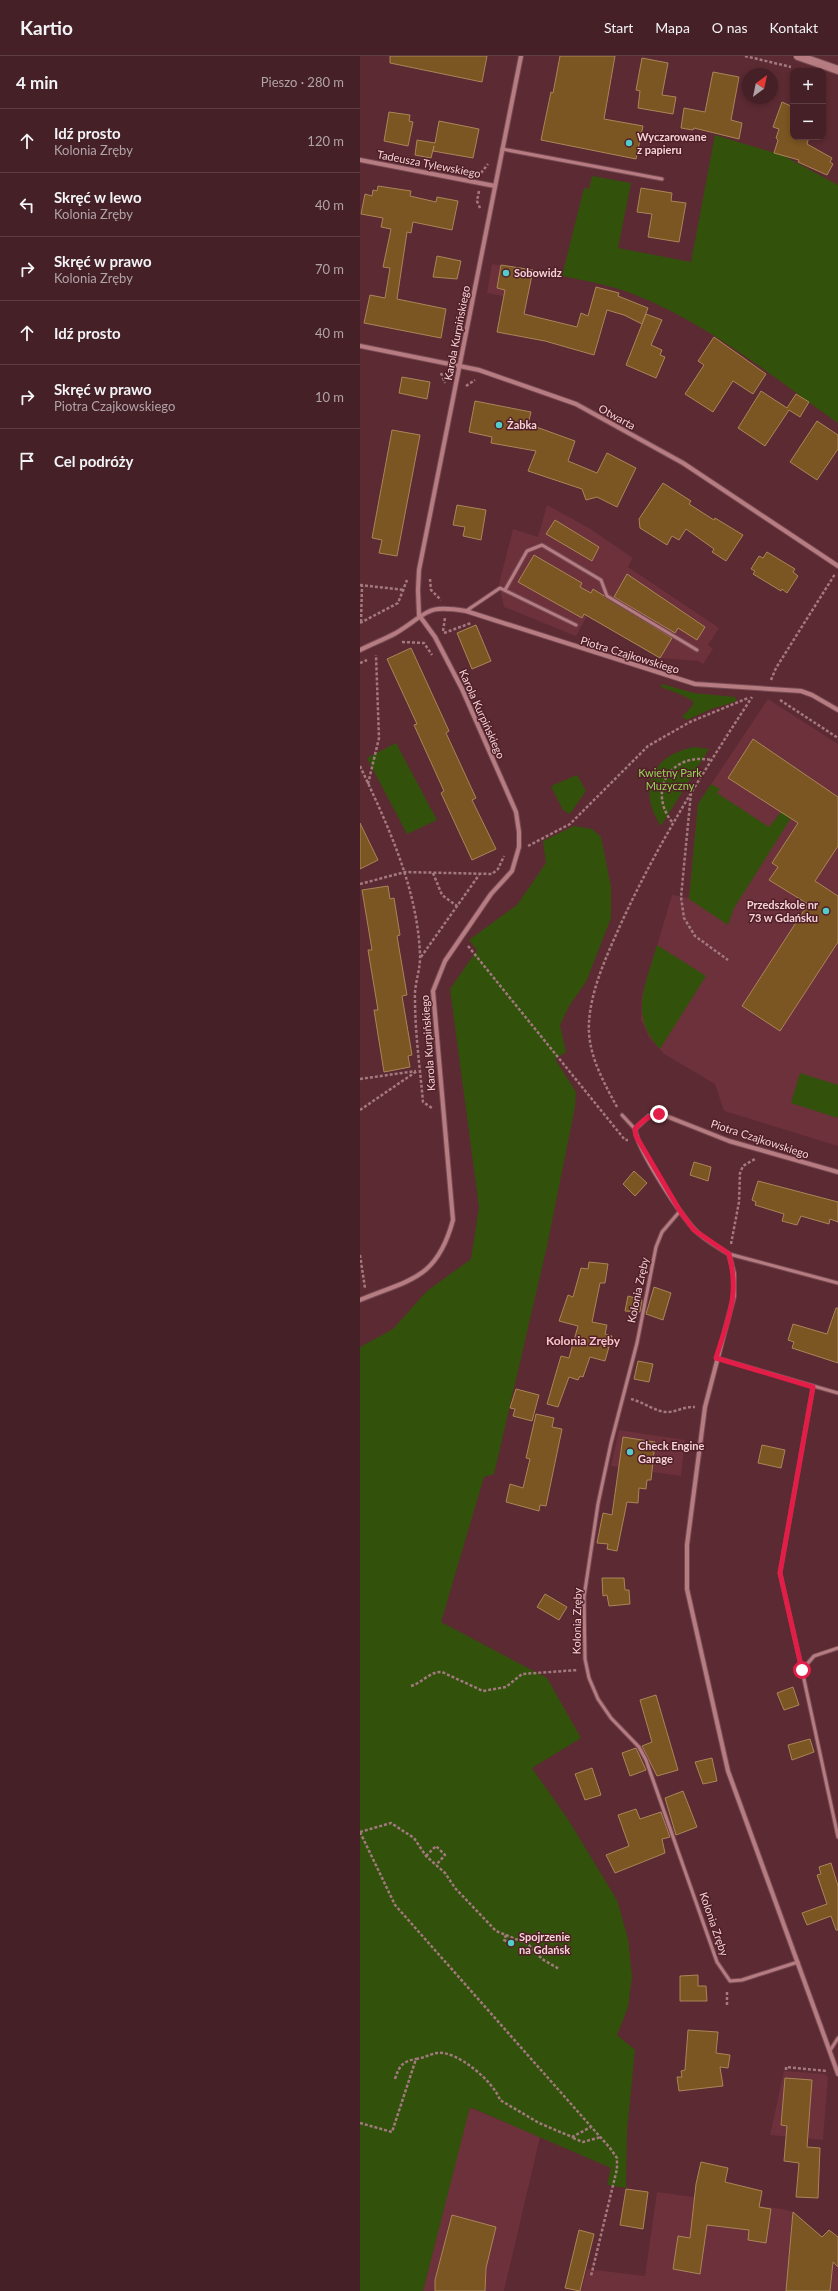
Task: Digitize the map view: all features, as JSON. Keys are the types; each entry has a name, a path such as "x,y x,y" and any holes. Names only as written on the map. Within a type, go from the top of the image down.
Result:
{"street":[{"name":"Karola Kurpińskiego","path":"360,1300 421,1275 435,1261 447,1241 453,1220 434,991 445,961 491,894 512,871 519,847 516,812 462,689 435,637 419,615 418,590 419,570 521,56"},
{"path":"798,56 838,70"},
{"name":"Tadeusza Tylewskiego","path":"360,160 495,186"},
{"name":"Otwarta","path":"360,346 479,370 576,404 683,463 838,566"},
{"name":"Piotra Czajkowskiego","path":"419,615 434,608 450,608 466,611 676,679 695,684 801,692 812,695 838,710"},
{"path":"360,650 396,632 419,615"},
{"name":"Piotra Czajkowskiego","path":"635,1129 649,1116 659,1114 729,1141 838,1172"},
{"path":"635,1129 638,1141 680,1211 694,1230 729,1254 734,1274 734,1296 716,1358 705,1407 687,1545 687,1589 728,1771 831,2049 838,2073"}],"lane":[{"path":"502,149 662,179"},
{"path":"505,590 527,551 542,545 601,580 607,596 697,650"},
{"path":"466,611 500,588 576,625"},
{"path":"622,1115 635,1129"},
{"name":"Kolonia Zręby","path":"680,1211 662,1232 656,1247 637,1343 598,1504 584,1597 585,1659 598,1699 611,1718 639,1747 646,1760 717,1962 730,1980"},
{"path":"729,1254 838,1283"},
{"path":"716,1358 838,1393"},
{"path":"813,1387 780,1573 838,1837"},
{"path":"802,1670 814,1656 838,1648"},
{"path":"730,1980 742,1980 798,1962"},
{"path":"831,2049 838,2038"}],"path":[{"path":"745,56 794,68"},
{"path":"770,682 776,668 834,576 827,571"},
{"path":"361,586 404,590 398,602 360,623 361,586"},
{"path":"431,590 440,598"},
{"path":"445,617 443,634 477,620"},
{"path":"396,645 402,641 424,643 427,650 437,661"},
{"path":"360,663 382,652"},
{"path":"368,785 379,738 376,655"},
{"path":"526,847 570,824 648,746 690,722 736,704 753,695 672,822 627,911 598,980 591,1002 588,1024 597,1070 622,1115"},
{"path":"773,696 838,738"},
{"path":"672,822 665,811 662,800 664,783 667,776 679,764 687,760 703,758 711,760"},
{"path":"360,766 398,849 414,906 420,958 414,997 419,1070 424,1102 432,1108"},
{"path":"691,790 681,897 684,918 695,936 728,960"},
{"path":"360,884 405,872 492,874 498,869 506,851"},
{"path":"433,873 442,895 457,906"},
{"path":"420,958 479,874"},
{"path":"474,953 625,1140 638,1141"},
{"path":"360,1080 419,1070"},
{"path":"360,1110 419,1070"},
{"path":"729,1254 739,1202 740,1174 743,1166 754,1160 760,1150"},
{"path":"360,1255 366,1297"},
{"path":"623,1397 646,1403 660,1412 667,1412 689,1406 705,1407"},
{"path":"411,1686 418,1684 436,1672 483,1691 496,1690 506,1687 522,1674 587,1669"},
{"path":"559,1969 542,1959 528,1944 496,1931 426,1856 414,1838 391,1824 360,1832 395,1905 617,2158 617,2169 591,2276"},
{"path":"426,1856 436,1846 445,1855 436,1865"},
{"path":"506,1935 504,1940 511,1943"},
{"path":"727,2005 730,1980"},
{"path":"395,2079 399,2067 407,2060 426,2058 437,2053 454,2056 486,2078 497,2090 500,2100 540,2123 583,2142 601,2138"},
{"path":"360,2123 392,2132 416,2059"},
{"path":"786,2070 786,2068 838,2073"},
{"path":"572,2137 591,2127"}],"shaded area":[{"path":"492,264 525,269 519,299 487,293"},
{"path":"547,505 589,528 633,558 628,567 719,628 708,645 713,649 703,664 698,661 660,658 587,616 576,636 504,607 499,584 513,529 538,537"},
{"path":"768,699 838,744 838,1146 724,1111 715,1084 664,1054 649,1037 641,1019 642,996 672,895 689,898 698,804"},
{"path":"619,1430 685,1440 681,1476 611,1466"},
{"path":"784,2071 825,2074 828,2077 823,2140 770,2135"},
{"path":"469,2107 540,2137 504,2291 423,2291"},
{"path":"657,2192 783,2209 793,2212 822,2237 829,2230 838,2237 838,2291 581,2291 587,2269 645,2276"}],"green space":[{"path":"715,135 782,155 838,185 838,423 739,352 688,320 661,306 616,288 562,276 584,188 589,189 592,176 631,183 618,248 691,262"},
{"path":"662,684 694,693 735,697 737,701 711,709 687,720 682,717 693,705 693,701 661,687"},
{"path":"396,743 437,820 407,834 367,758"},
{"name":"Kwietny Park Muzyczny","path":"694,747 709,749 661,826 654,813 650,800 652,776 658,766 667,758 679,751"},
{"path":"577,775 586,791 570,814 563,810 551,786"},
{"path":"711,784 720,789 717,793 769,827 781,812 791,818 734,908 728,925 689,899 698,804"},
{"path":"574,826 592,829 601,837 611,887 611,918 586,982 569,1006 560,1025 566,1052 555,1059 576,1092 575,1107 547,1246 494,1474 484,1477 441,1622 547,1678 581,1738 532,1768 569,1821 617,1900 628,1939 632,1977 628,2007 617,2035 635,2050 627,2131 626,2188 607,2185 611,2168 470,2107 423,2291 360,2291 360,1347 393,1329 427,1291 471,1259 479,1207 450,989 477,950 469,940 517,905 546,863 543,841"},
{"path":"657,945 706,976 660,1049 650,1036 644,1024 642,1012 642,999"},
{"path":"800,1073 838,1085 838,1118 791,1103"}],"building":[{"path":"390,56 487,56 482,82 390,63"},
{"path":"560,56 615,56 604,119 643,126 636,159 541,140 551,92 553,93"},
{"path":"642,58 668,63 662,95 676,97 673,114 638,108 640,91 636,90"},
{"path":"713,72 739,77 731,120 742,123 739,139 694,128 693,130 681,128 684,108 705,112"},
{"path":"782,102 790,106 790,140 808,140 807,144 832,158 830,162 833,164 827,175 798,162 799,160 774,153 778,140 776,138 779,129 773,127"},
{"path":"389,112 410,115 409,121 413,122 408,146 384,141"},
{"path":"439,121 479,129 473,158 433,151 434,146 431,158 415,155 417,140 435,143"},
{"path":"378,186 411,191 410,196 436,202 437,197 458,201 452,230 413,222 411,233 407,232 397,299 446,309 441,338 364,323 370,295 385,298 390,268 383,267 391,229 381,227 383,218 361,214 365,194 372,196 373,190 377,191"},
{"path":"641,188 672,193 671,201 686,203 679,242 648,237 652,214 637,212"},
{"path":"437,256 461,261 457,279 433,277"},
{"path":"501,265 533,270 524,314 577,327 581,313 588,316 596,287 619,293 618,296 648,308 642,324 624,315 607,310 594,355 545,341 497,332 505,290 497,288"},
{"path":"646,314 662,320 651,345 662,350 660,355 665,357 656,378 626,365"},
{"path":"714,337 766,374 753,394 733,381 713,412 685,394 704,365 698,361"},
{"path":"402,377 430,382 427,399 399,393"},
{"path":"761,391 787,408 796,394 809,402 800,417 789,410 765,446 738,428"},
{"path":"475,401 531,412 528,424 575,441 568,461 597,473 607,453 636,468 617,507 597,497 586,500 582,489 528,471 536,451 491,443 492,437 469,432"},
{"path":"817,421 838,435 838,449 817,480 790,462"},
{"path":"392,430 420,435 397,556 379,553 382,540 372,538"},
{"path":"663,483 691,501 689,504 714,520 715,518 743,535 726,561 712,552 714,549 686,529 679,540 672,536 667,545 640,528 639,519"},
{"path":"457,505 486,510 481,540 463,536 465,527 453,525"},
{"path":"555,520 599,547 592,561 546,534"},
{"path":"767,552 795,569 793,572 798,576 787,593 753,574 755,571 751,569 759,556 763,558"},
{"path":"534,555 582,583 580,587 591,593 593,589 672,638 660,658 584,614 582,618 518,582"},
{"path":"627,574 705,627 697,640 678,628 675,633 614,597"},
{"path":"476,625 491,661 472,669 457,633"},
{"path":"411,648 449,731 446,733 476,798 472,800 496,849 472,860 441,793 444,791 414,725 417,724 387,659"},
{"path":"753,739 838,797 838,846 815,881 838,896 838,942 780,1031 742,1006 808,904 769,880 778,867 772,863 798,823 728,778"},
{"path":"360,823 378,860 360,869"},
{"path":"388,886 390,899 394,898 400,935 397,936 407,995 402,996 412,1055 408,1056 410,1067 384,1072 374,1010 378,1010 368,950 372,950 362,890"},
{"path":"694,1162 711,1167 708,1181 690,1175"},
{"path":"634,1171 647,1183 635,1196 623,1184"},
{"path":"758,1181 838,1202 838,1222 830,1219 829,1224 801,1216 797,1225 782,1221 784,1214 755,1205 756,1202 752,1200"},
{"path":"589,1262 608,1264 605,1283 600,1283 592,1322 607,1325 605,1334 612,1336 605,1361 590,1357 583,1377 580,1376 578,1380 569,1377 558,1407 547,1404 561,1356 569,1358 578,1326 559,1321 568,1295 573,1297 581,1268 588,1269"},
{"path":"654,1287 671,1293 663,1320 646,1314"},
{"path":"628,1296 642,1300 640,1312 625,1311"},
{"path":"836,1308 838,1308 838,1363 792,1348 794,1342 788,1340 793,1324 827,1334"},
{"path":"638,1361 653,1364 649,1382 634,1379"},
{"path":"516,1389 539,1395 532,1421 513,1416 515,1409 510,1408"},
{"path":"536,1414 554,1418 552,1427 562,1429 546,1506 540,1505 539,1511 506,1502 510,1484 523,1488 530,1459 526,1458"},
{"path":"623,1437 655,1442 651,1480 647,1480 646,1489 639,1488 638,1503 627,1502 617,1551 607,1549 608,1544 597,1543 603,1513 612,1515"},
{"path":"762,1445 785,1450 781,1468 758,1463"},
{"path":"602,1578 624,1578 625,1590 629,1590 630,1604 609,1606 607,1595 603,1596"},
{"path":"545,1594 567,1607 559,1620 537,1607"},
{"path":"793,1687 799,1705 784,1710 777,1693"},
{"path":"656,1695 678,1770 657,1776 642,1746 652,1742 640,1700"},
{"path":"810,1739 814,1752 792,1760 788,1745"},
{"path":"636,1748 646,1770 630,1776 622,1753"},
{"path":"712,1758 717,1781 703,1784 695,1762"},
{"path":"592,1768 601,1795 585,1800 575,1774"},
{"path":"683,1791 697,1827 676,1835 665,1798"},
{"path":"636,1809 640,1819 661,1812 670,1837 662,1839 665,1853 615,1873 606,1855 629,1846 618,1815"},
{"path":"831,1863 838,1886 838,1930 836,1930 831,1916 807,1925 802,1913 827,1904 817,1875 821,1874 819,1867"},
{"path":"698,1975 698,1986 706,1986 707,2001 680,2001 680,1976"},
{"path":"688,2030 718,2032 716,2053 730,2055 728,2068 720,2067 723,2086 679,2091 677,2077 682,2077 681,2071 685,2070"},
{"path":"785,2078 812,2080 807,2147 820,2148 818,2198 796,2197 799,2163 784,2161 787,2126 781,2125"},
{"path":"701,2162 728,2168 725,2182 762,2191 759,2207 771,2209 766,2243 748,2240 749,2230 707,2225 700,2274 673,2269 678,2236 690,2238 696,2184"},
{"path":"626,2189 648,2192 643,2229 620,2225"},
{"path":"793,2212 822,2237 829,2230 838,2237 838,2267 833,2262 830,2291 786,2291"},
{"path":"452,2215 496,2227 486,2268 485,2291 435,2291 435,2280"},
{"path":"579,2230 594,2234 580,2291 565,2288"}],"place":[{"name":"Wyczarowane z papieru","path":"629,143"},
{"name":"Sobowidz","path":"506,273"},
{"name":"Żabka","path":"499,425"},
{"name":"Przedszkole nr 73 w Gdańsku","path":"826,911"},
{"name":"Check Engine Garage","path":"630,1452"},
{"name":"Spojrzenie na Gdańsk","path":"511,1943"}],"district":[{"name":"Kolonia Zręby","path":"583,1341"}],"route":[{"path":"659,1114 649,1116 642,1120 635,1129 636,1136 664,1187 680,1211 694,1230 729,1254 734,1274 734,1296 716,1358 813,1387 780,1573 802,1670"}]}
